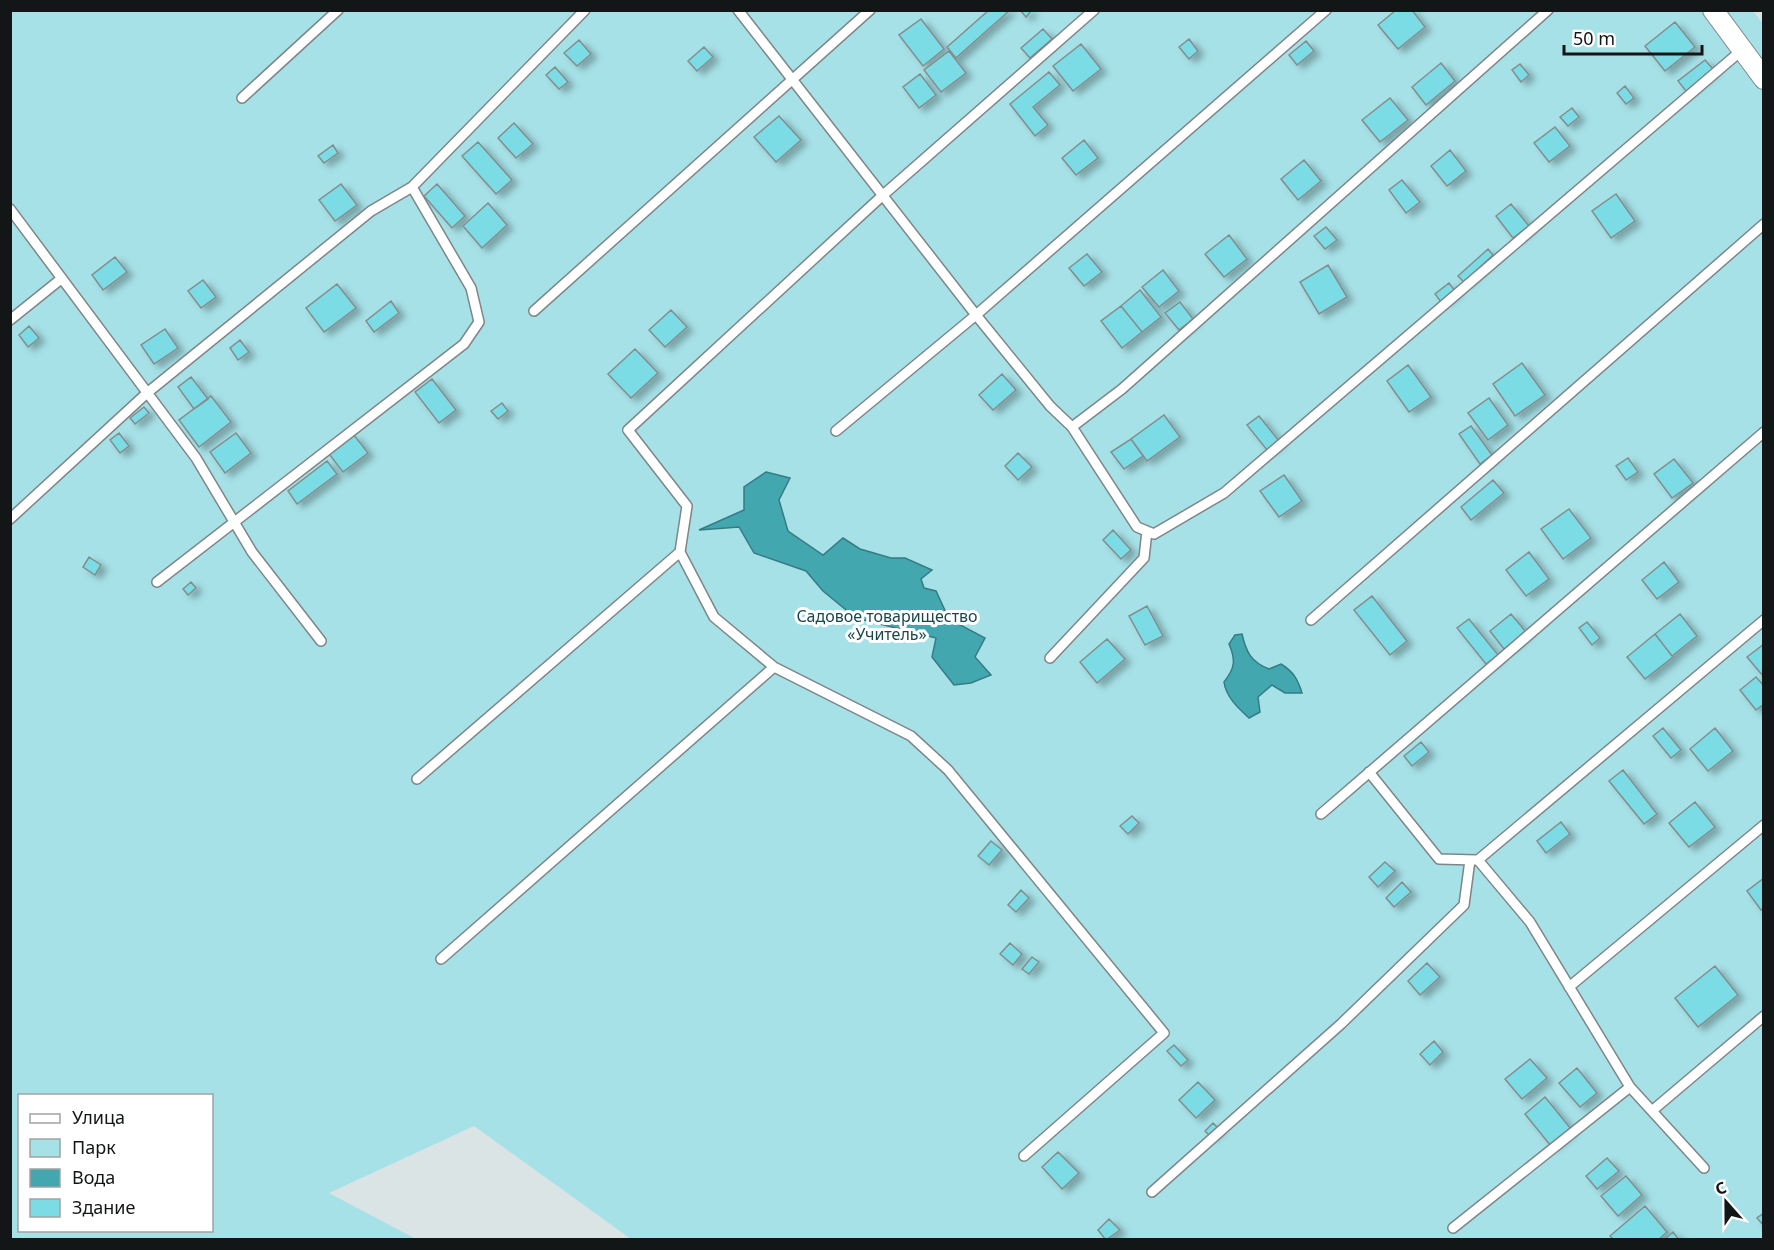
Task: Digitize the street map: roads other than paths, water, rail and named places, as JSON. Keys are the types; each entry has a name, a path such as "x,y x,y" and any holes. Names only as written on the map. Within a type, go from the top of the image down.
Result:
{"street":[{"path":"1713,10 1764,79"}],"lane":[{"path":"242,98 338,10"},
{"path":"10,519 147,393 371,211 412,187 585,10"},
{"path":"738,10 976,315 1050,406 1072,426 1137,527 1154,534 1224,493 1742,50"},
{"path":"534,311 870,10"},
{"path":"1024,1156 1164,1033 941,763 912,736 774,667 714,617 680,552 687,506 628,430 882,196 1094,10"},
{"path":"836,431 976,315 1326,10"},
{"path":"1072,426 1131,381 1548,10"},
{"path":"157,582 464,344 479,322 471,288 412,187"},
{"path":"10,209 196,458 252,552 321,641"},
{"path":"1311,620 1764,225"},
{"path":"10,320 61,279"},
{"path":"1321,814 1764,432"},
{"path":"1050,658 1144,558 1147,531"},
{"path":"417,779 680,552"},
{"path":"1152,1192 1341,1024 1464,905 1474,860 1764,620"},
{"path":"441,958 774,667"},
{"path":"1369,772 1439,859 1474,860 1530,922 1630,1087 1704,1168"},
{"path":"1569,987 1764,825"},
{"path":"1653,1110 1764,1016"},
{"path":"1454,1228 1630,1087"}],"water":[{"path":"766,472 790,478 779,500 788,531 823,555 843,538 860,549 891,558 905,558 932,570 921,579 924,588 936,591 949,619 985,638 975,657 991,675 971,683 954,685 932,657 936,638 856,618 823,591 806,571 754,553 739,527 699,530 744,510 744,487"},
{"path":"1242,634 1245,646 1254,660 1269,669 1281,664 1295,677 1302,693 1285,693 1272,685 1258,697 1260,712 1249,718 1230,697 1224,682 1233,664 1229,644 1235,635"}],"park label":[{"name":"Садовое товарищество «Учитель»","path":"887,625"}]}
